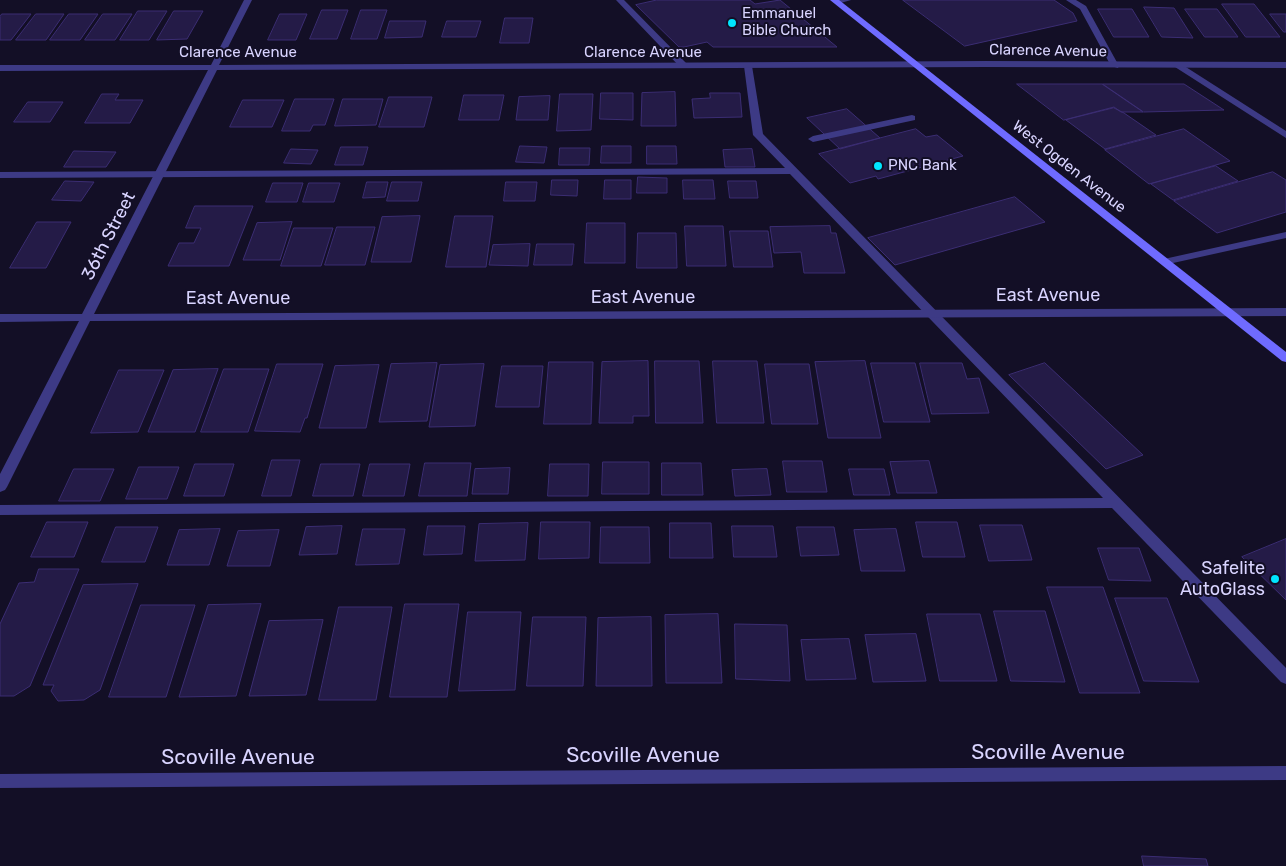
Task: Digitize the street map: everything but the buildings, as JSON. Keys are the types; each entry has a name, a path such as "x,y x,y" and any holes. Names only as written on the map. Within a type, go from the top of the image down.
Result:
{"main road":[{"name":"West Ogden Avenue","path":"835,1 1286,358"}],"street":[{"name":"36th Street","path":"0,487 248,0"},
{"path":"620,0 684,66"},
{"path":"835,1 847,0"},
{"path":"1070,0 1083,8 1115,66"},
{"path":"1178,65 1286,134"},
{"name":"Clarence Avenue","path":"0,68 1286,65"},
{"path":"748,66 758,136 1286,678"},
{"path":"813,139 912,118"},
{"path":"0,175 793,171"},
{"path":"1164,262 1286,235"},
{"name":"East Avenue","path":"0,318 1286,312"},
{"path":"0,510 1116,503"},
{"name":"Scoville Avenue","path":"0,781 1286,773"}],"place":[{"name":"Emmanuel Bible Church","path":"732,23"},
{"name":"PNC Bank","path":"878,166"},
{"name":"Safelite AutoGlass","path":"1275,579"}]}
